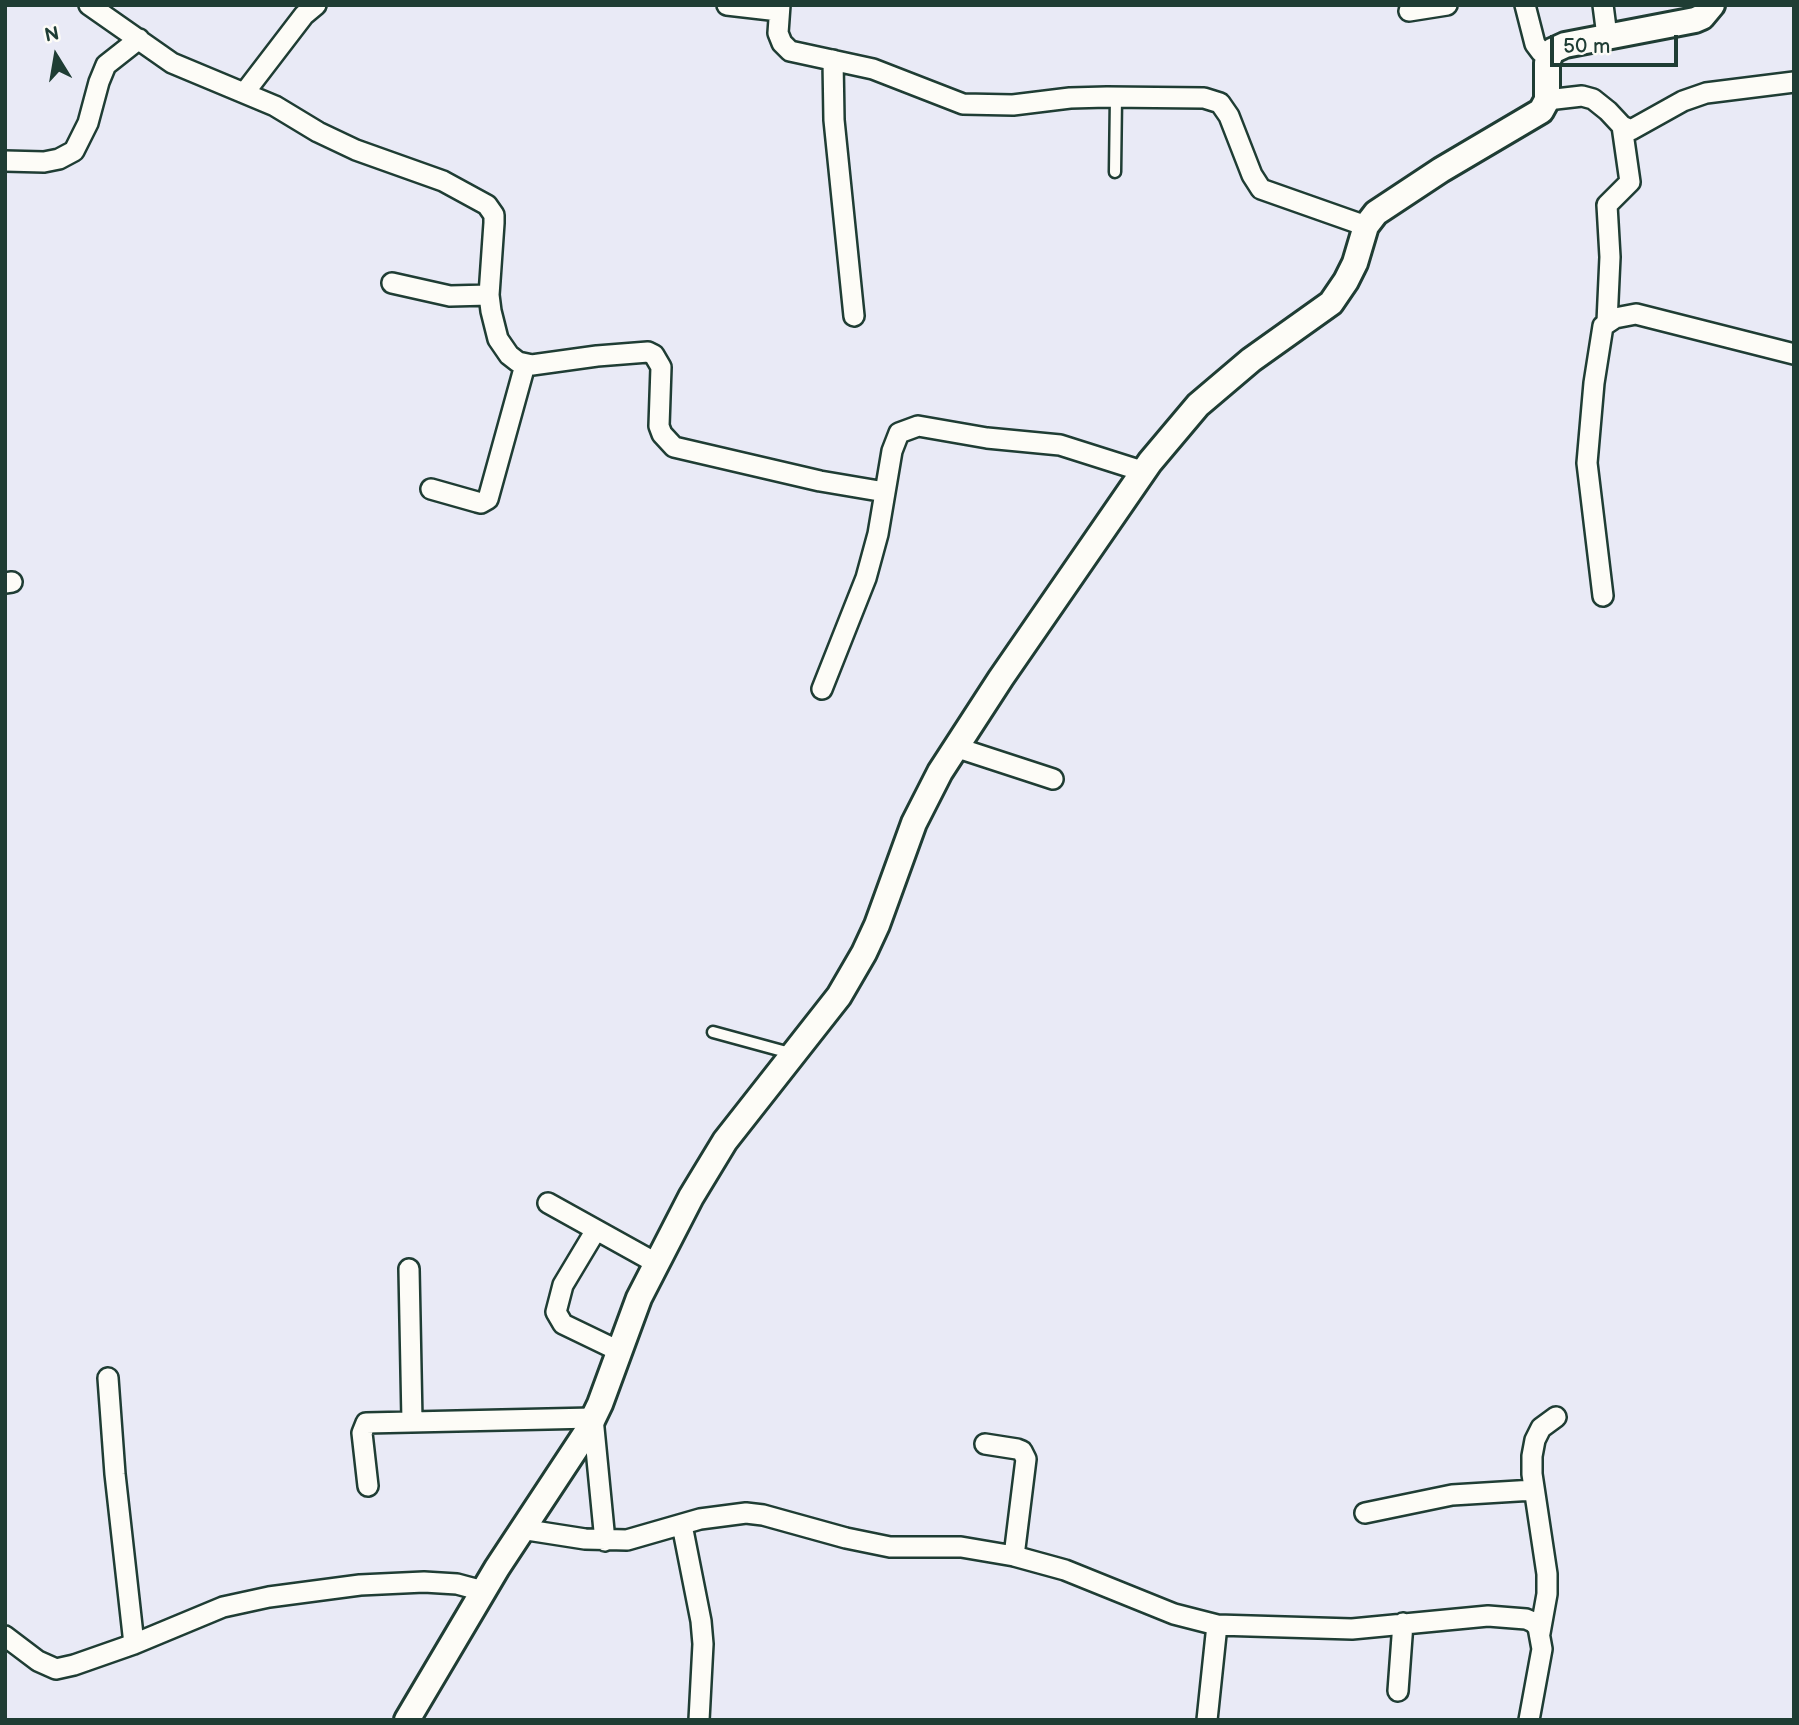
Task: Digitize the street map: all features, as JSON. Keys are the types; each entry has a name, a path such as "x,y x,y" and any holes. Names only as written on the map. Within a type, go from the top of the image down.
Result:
{"street":[{"path":"89,5 172,62 275,106 318,132 347,145 443,181 487,205 494,215 489,295 491,310 498,339 509,355 526,365 648,352 654,355 661,367 659,426 662,434 674,447 820,481 885,492"},
{"path":"245,92 304,15 316,5"},
{"path":"727,5 779,8 778,33 785,48 883,72 963,104 1013,105 1070,98 1204,97 1220,103 1229,116 1252,176 1261,189 1366,226"},
{"path":"1409,11 1447,5"},
{"path":"1525,5 1535,44 1541,52 1549,56"},
{"path":"1603,5 1607,36"},
{"path":"407,1720 521,1529 573,1454 593,1418 639,1297 691,1197 725,1141 839,996 864,953 881,916 914,823 956,747 1142,471 1198,405 1251,360 1331,303 1355,263 1366,226 1376,213 1441,170 1536,115 1547,100 1549,56 1552,51 1565,44 1695,20 1702,17 1712,5"},
{"path":"5,161 44,162 59,159 74,151 88,123 106,65 139,39"},
{"path":"833,60 834,120 854,316"},
{"path":"1622,127 1634,129 1683,102 1706,93 1794,82"},
{"path":"1547,100 1582,96 1593,99 1608,111 1622,127 1630,182 1607,205 1607,322 1601,332 1588,437 1587,463 1603,596"},
{"path":"392,283 450,296 489,295"},
{"path":"1607,322 1636,314 1794,354"},
{"path":"430,489 477,502 488,499 526,365"},
{"path":"822,688 866,578 878,534 895,441 899,433 918,426 987,438 1060,445 1142,471"},
{"path":"956,747 1053,779"},
{"path":"548,1203 656,1263"},
{"path":"596,1230 563,1285 556,1312 564,1324 619,1351"},
{"path":"409,1269 412,1421"},
{"path":"108,1378 115,1474 134,1644"},
{"path":"1529,1720 1542,1649 1540,1633 1547,1594 1547,1574 1534,1490 1532,1456 1541,1428 1556,1417"},
{"path":"368,1486 362,1433 364,1426 370,1422 593,1418"},
{"path":"593,1418 605,1541"},
{"path":"985,1444 1017,1449 1026,1459 1014,1556"},
{"path":"1365,1513 1452,1495 1534,1490"},
{"path":"521,1529 605,1541 627,1540 717,1516 746,1513 890,1547 961,1547 1014,1556 1065,1570 1183,1616 1217,1625 1352,1629 1488,1615 1533,1622 1540,1633"},
{"path":"682,1525 701,1621 703,1644 699,1720"},
{"path":"9,1647 56,1669 134,1644 223,1607 270,1597 360,1585 424,1581 457,1584 483,1591"},
{"path":"1398,1691 1403,1623"},
{"path":"1207,1720 1217,1625"}],"lane":[{"path":"1115,172 1116,97"},
{"path":"713,1032 794,1054"}]}
